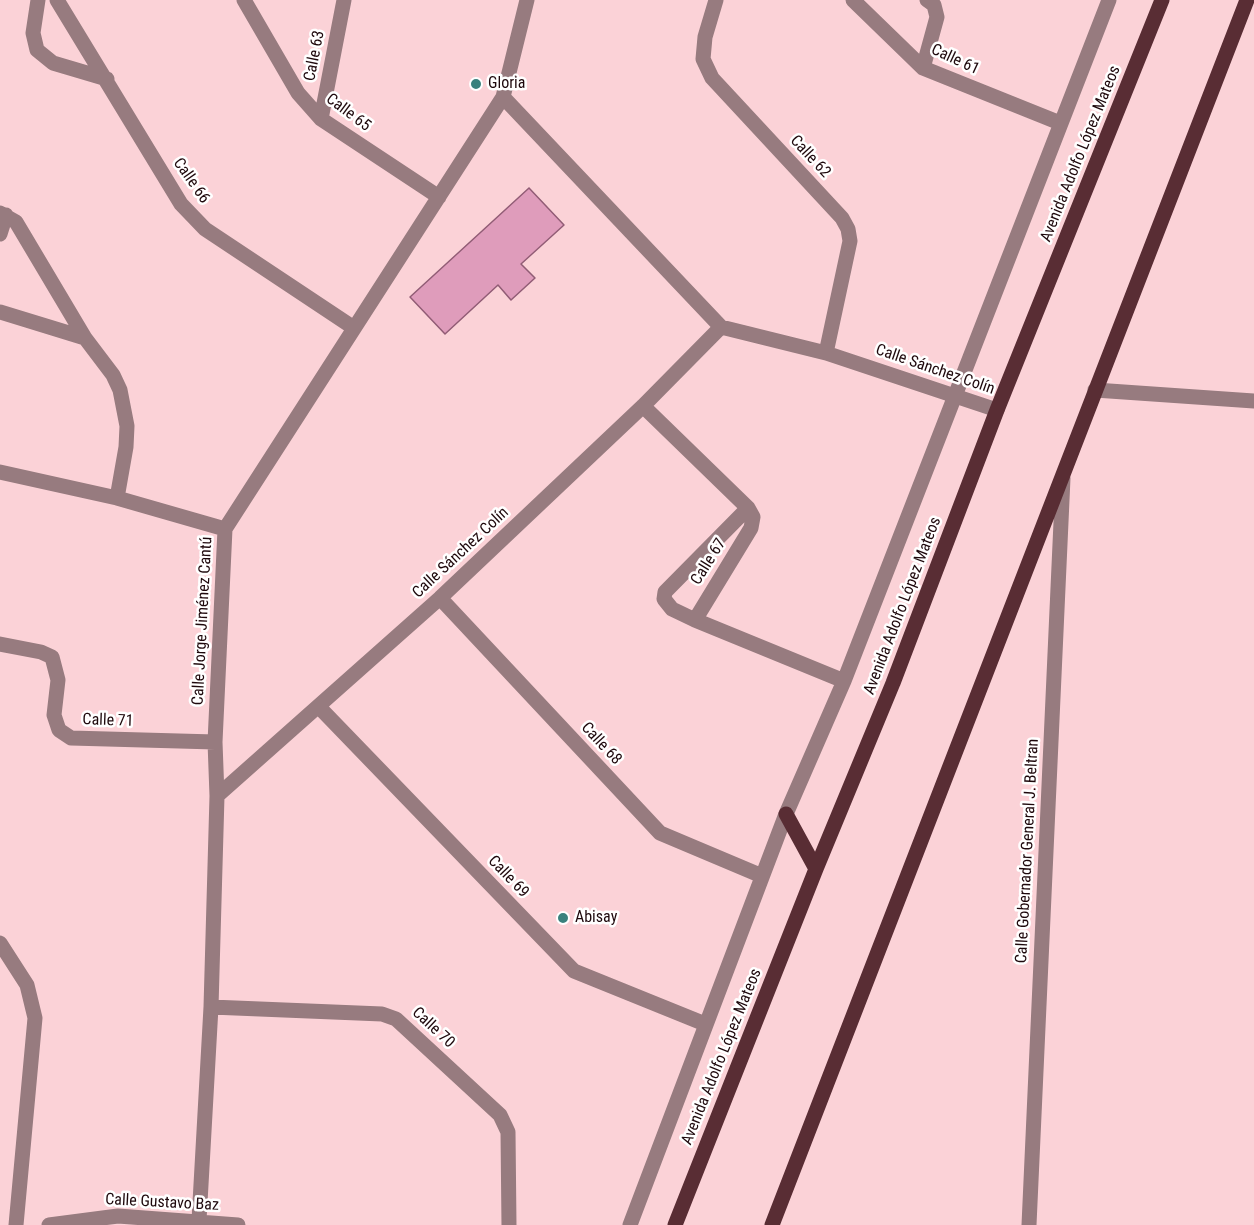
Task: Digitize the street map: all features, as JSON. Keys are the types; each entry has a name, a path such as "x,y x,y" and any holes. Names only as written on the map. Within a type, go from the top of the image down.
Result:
{"main road":[{"name":"Avenida Adolfo López Mateos","path":"675,1225 816,869 893,683 997,410 1162,0"},
{"path":"772,1225 1247,0"},
{"path":"786,814 816,869"}],"street":[{"path":"38,0 33,33 37,50 52,63 106,79"},
{"name":"Calle 66","path":"57,0 181,204 205,229 354,328"},
{"name":"Calle 65","path":"244,0 298,93 321,119 439,197"},
{"name":"Calle 63","path":"321,119 344,0"},
{"name":"Calle Jorge Jiménez Cantú","path":"199,1220 211,1007 217,796 215,742 225,529 503,97 527,0"},
{"name":"Calle 62","path":"716,0 705,36 703,59 712,78 842,218 848,229 850,241 826,353"},
{"name":"Calle 61","path":"853,0 922,68 1060,123"},
{"path":"922,68 937,17 934,5 927,0"},
{"path":"630,1225 786,814 844,681 1109,0"},
{"path":"503,97 722,327"},
{"path":"0,234 3,214 16,222 85,338 113,375 125,407 126,447 117,498"},
{"path":"0,312 85,338"},
{"name":"Calle Sánchez Colín","path":"217,796 440,598 643,406 722,327 826,353 955,394 997,410"},
{"path":"1095,390 1254,401"},
{"path":"643,406 748,508 665,592 663,599 672,609 695,620 844,681"},
{"path":"0,472 117,498 225,529"},
{"name":"Calle Gobernador General J. Beltran","path":"1029,1225 1063,478"},
{"name":"Calle 67","path":"695,620 752,528 753,517 748,508"},
{"name":"Calle 68","path":"440,598 660,833 762,876"},
{"name":"Calle 71","path":"0,644 41,652 52,657 58,680 54,715 59,730 71,738 215,742"},
{"name":"Calle 69","path":"319,707 574,971 705,1024"},
{"path":"0,943 27,985 35,1018 16,1225"},
{"name":"Calle 70","path":"211,1007 382,1014 396,1019 500,1115 508,1132 509,1225"},
{"name":"Calle Gustavo Baz","path":"49,1225 118,1216 199,1220 238,1225"}],"building":[{"path":"529,188 564,225 521,264 535,278 511,300 498,285 445,334 410,297"}],"place":[{"name":"Gloria","path":"476,84"},
{"name":"Abisay","path":"563,918"}]}
